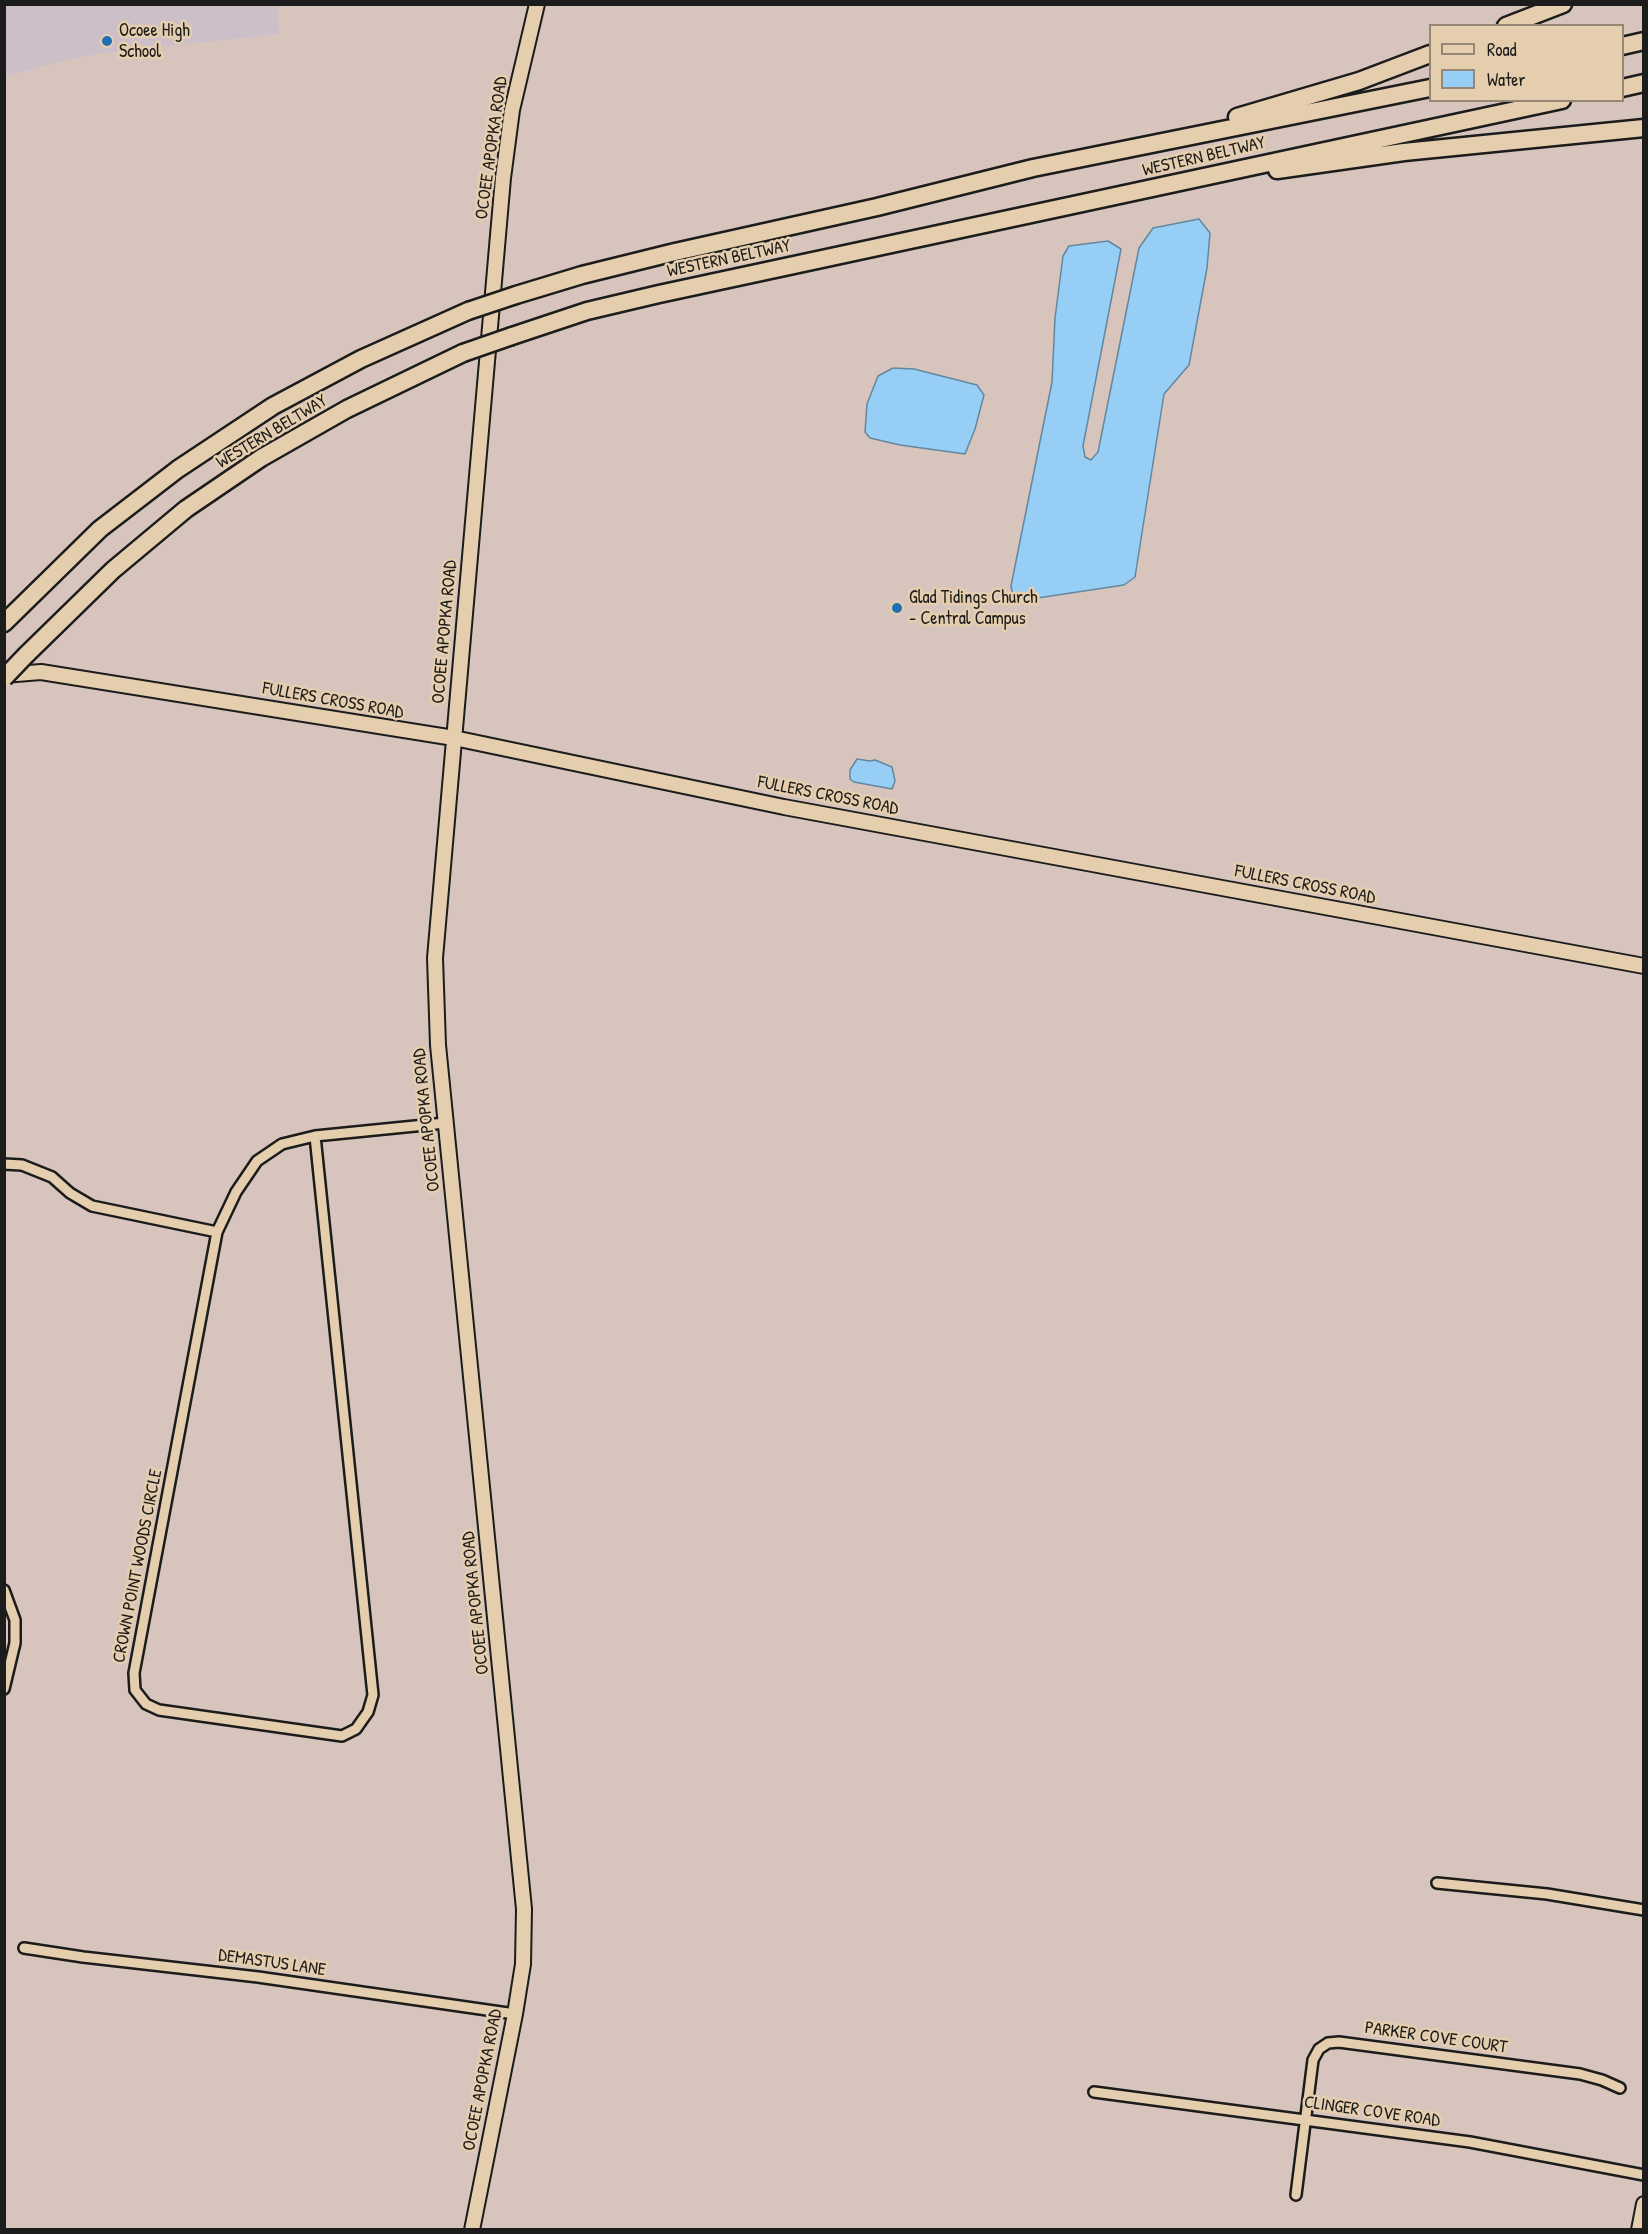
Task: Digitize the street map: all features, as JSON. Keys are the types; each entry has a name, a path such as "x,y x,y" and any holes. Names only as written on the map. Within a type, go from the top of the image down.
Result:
{"highway":[{"path":"1511,24 1563,4"},
{"path":"1624,46 1644,41"},
{"path":"1033,168 1260,111 1359,81 1429,55"},
{"path":"1624,88 1644,83"},
{"name":"WESTERN BELTWAY","path":"4,623 100,530 178,469 273,406 361,359 468,311 617,267 877,207 1033,168 1429,88"},
{"name":"WESTERN BELTWAY","path":"4,677 112,570 186,509 261,458 347,409 463,353 587,311 659,294 1553,102"},
{"path":"1169,186 1404,152 1644,128"}],"main road":[{"name":"OCOEE APOPKA ROAD","path":"472,2229 515,2014 525,1941 521,1870 445,1123 438,1045 435,958 503,178 512,110 537,4"},
{"name":"FULLERS CROSS ROAD","path":"4,677 41,672 454,738 777,806 1644,966"},
{"path":"1639,2229 1644,2204"}],"street":[{"name":"CROWN POINT WOODS CIRCLE","path":"315,1136 373,1695 368,1712 356,1729 342,1736 159,1710 146,1704 135,1690 134,1673 217,1232 236,1192 256,1161 282,1144 315,1136 445,1123"},
{"path":"4,1164 22,1165 52,1177 70,1193 92,1206 217,1232"},
{"path":"4,1590 15,1620 15,1642 4,1689"},
{"path":"1437,1883 1547,1894 1644,1910"},
{"name":"DEMASTUS LANE","path":"24,1948 258,1977 515,2014"},
{"name":"PARKER COVE COURT","path":"1305,2120 1313,2060 1319,2049 1328,2043 1339,2042 1580,2074 1620,2088"},
{"name":"CLINGER COVE ROAD","path":"1094,2092 1470,2142 1644,2175"},
{"path":"1296,2195 1305,2120"}],"shaded area":[{"name":"Ocoee High School","path":"5,4 277,5 279,34 97,54 5,77"}],"water":[{"path":"1199,219 1210,233 1207,268 1189,365 1164,394 1135,577 1124,585 1024,600 1013,596 1011,586 1052,382 1055,318 1063,256 1069,246 1108,241 1121,249 1083,446 1085,457 1091,460 1098,452 1139,248 1153,228"},
{"path":"893,368 914,369 977,385 984,395 975,429 965,454 900,445 870,438 865,432 867,404 878,376"},
{"path":"857,759 875,760 892,767 895,781 892,789 854,782 850,779 850,770"}],"place":[{"name":"Ocoee High School","path":"107,41"},
{"name":"Glad Tidings Church - Central Campus","path":"897,608"}]}
